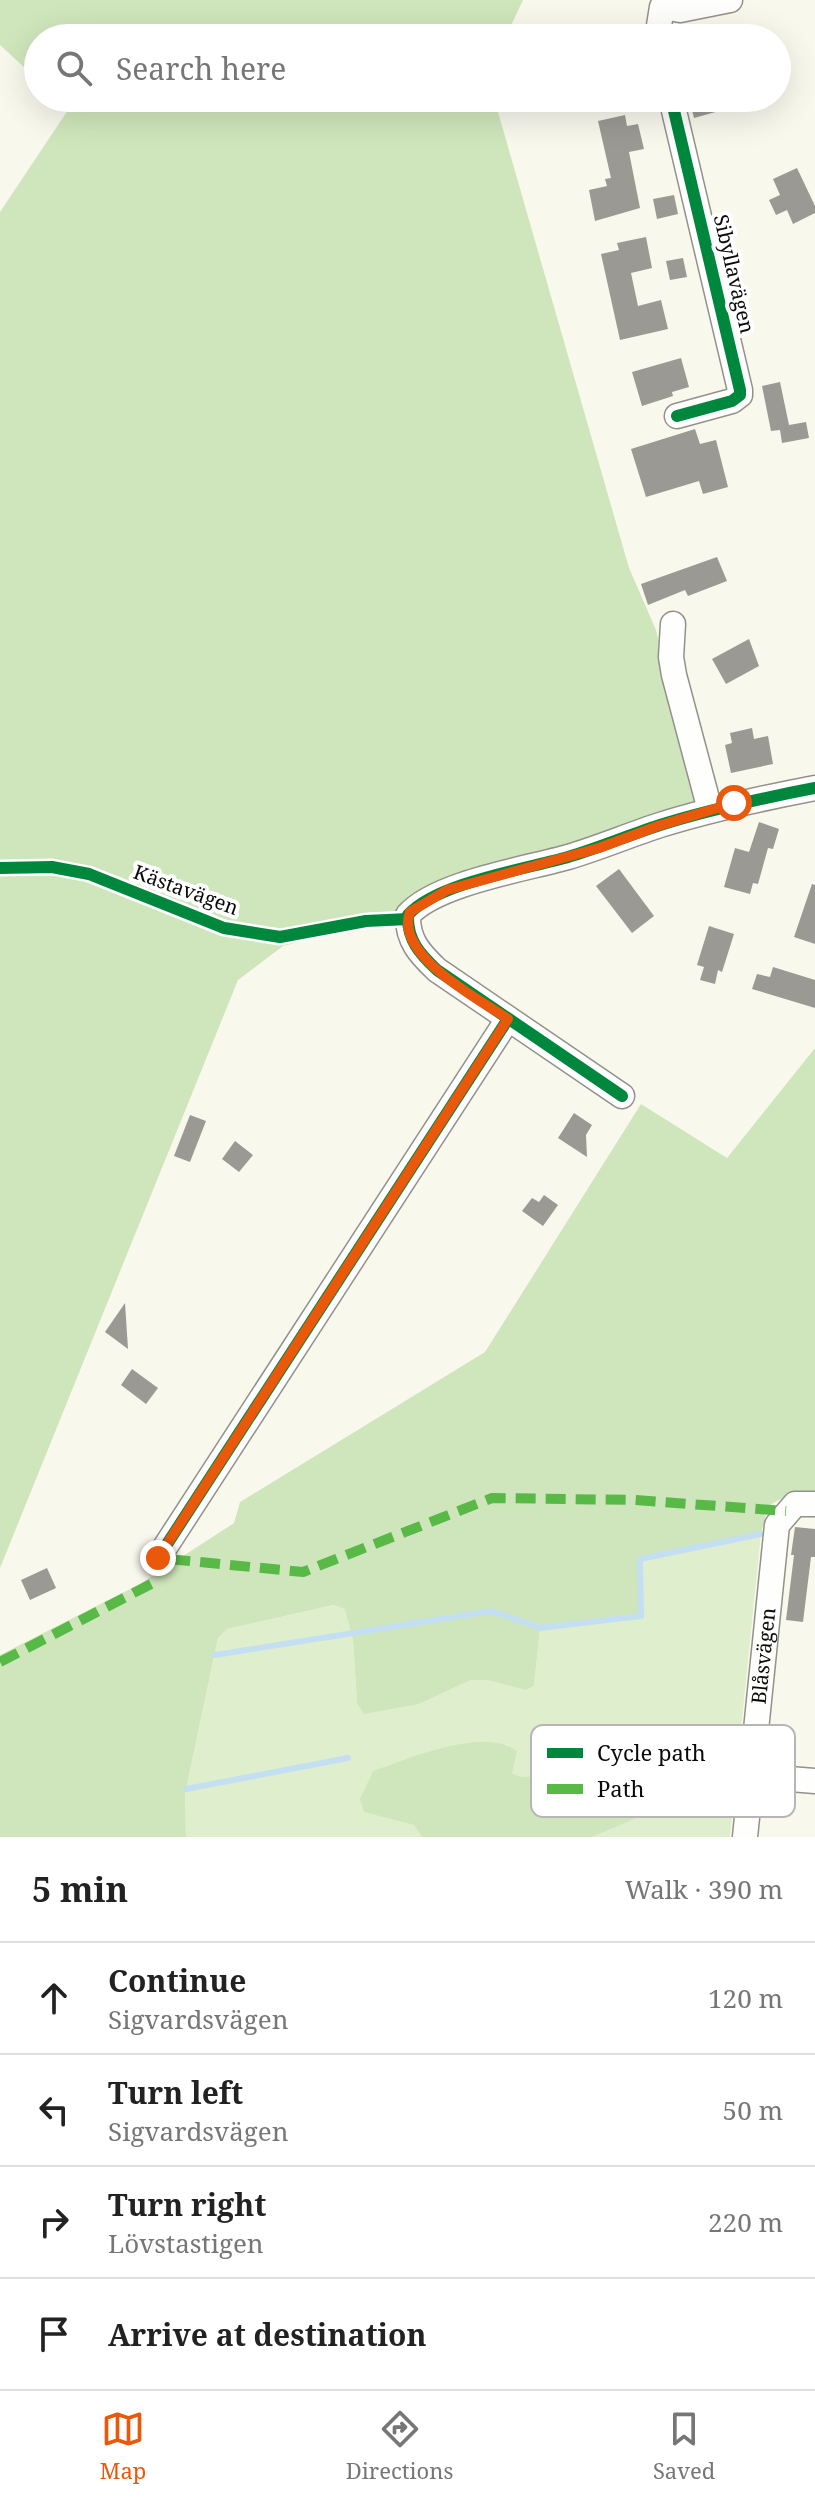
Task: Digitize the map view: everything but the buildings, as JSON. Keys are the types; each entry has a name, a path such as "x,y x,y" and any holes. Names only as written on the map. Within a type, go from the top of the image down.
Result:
{"street":[{"path":"659,24 662,7 680,10 730,0"},
{"name":"Sibyllavägen","path":"674,112 740,390 740,395 732,401 677,416"},
{"path":"673,624 671,657 674,675 710,810"},
{"path":"622,1096 437,970 416,949 408,929 410,912 447,890 599,848 710,810 815,788"},
{"path":"158,1558 508,1019"},
{"name":"Blåsvägen","path":"758,1725 777,1525 795,1504 815,1504"},
{"path":"795,1779 815,1781"},
{"name":"Blåsvägen","path":"745,1837 748,1817"}],"green space":[{"path":"0,0 523,0 512,24 24,24 24,67 0,45"},
{"path":"67,112 498,112 629,568 656,630 701,813 408,915 283,946 238,980 0,1568 0,212"},
{"path":"815,1048 815,1497 784,1497 768,1506 761,1534 641,1559 641,1616 540,1628 534,1686 526,1690 487,1680 471,1680 419,1704 364,1714 357,1703 353,1640 345,1609 334,1605 227,1629 218,1638 185,1794 186,1837 0,1837 0,1655 140,1584 234,1523 240,1502 485,1352 641,1104 727,1158"},
{"path":"761,1534 741,1725 531,1725 531,1776 512,1773 508,1745 490,1744 439,1750 373,1771 398,1820 415,1825 422,1837 186,1837 185,1794 218,1638 227,1629 335,1605 346,1609 353,1640 357,1702 419,1704 471,1680 487,1680 526,1690 534,1686 540,1628 640,1559"},
{"path":"466,1743 503,1744 517,1751 512,1773 531,1776 531,1817 638,1817 592,1837 422,1837 414,1825 364,1812 360,1799 373,1771"},
{"path":"617,1817 732,1817 730,1837 592,1837 620,1824"}],"waterway":[{"path":"215,1655 492,1611 540,1628 641,1616 640,1559 761,1534"},
{"path":"186,1789 348,1758"}],"marked path":[{"path":"0,1662 153,1583 158,1558 303,1572 492,1498 635,1500 786,1511"}],"cycle path":[{"path":"674,112 740,390 740,395 732,401 677,416"},
{"path":"622,1096 437,970 416,946 408,915 439,894 483,878 568,857 698,814 815,788"},
{"name":"Kästavägen","path":"0,868 52,867 89,874 224,928 280,937 366,921 408,919"},
{"path":"158,1558 508,1019"}],"route":[{"path":"158,1558 508,1019 437,970 416,949 408,929 410,912 447,890 599,848 734,803"}]}
